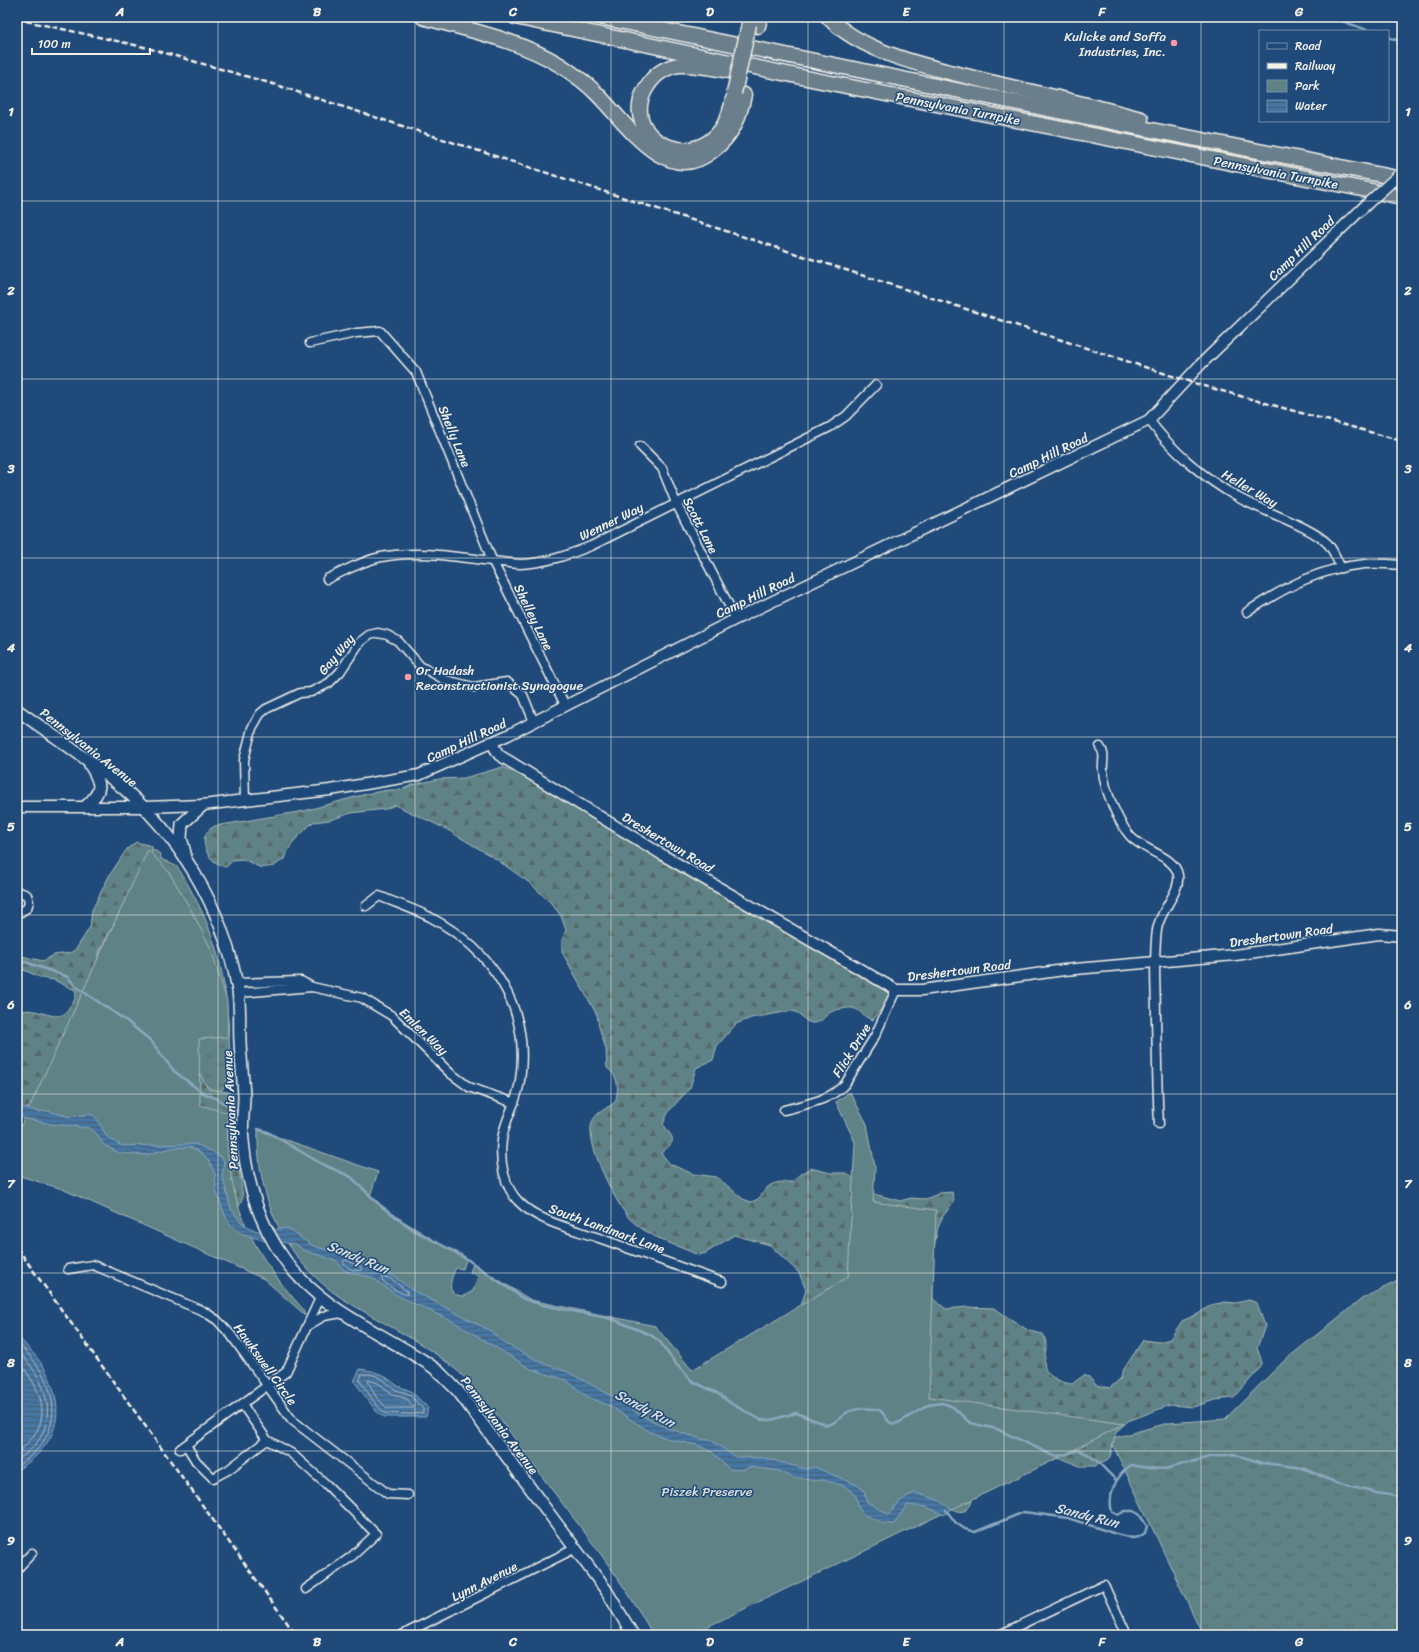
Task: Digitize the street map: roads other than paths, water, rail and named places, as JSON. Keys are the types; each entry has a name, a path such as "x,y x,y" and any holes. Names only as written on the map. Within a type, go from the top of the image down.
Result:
{"highway":[{"path":"424,17 505,41 550,60 572,73 594,91 643,144 670,159 681,162 707,156 722,144 736,122 739,94 754,21"},
{"name":"Pennsylvania Turnpike","path":"515,17 816,80 1402,197"},
{"name":"Pennsylvania Turnpike","path":"600,17 1136,127 1401,175"},
{"path":"828,17 836,25 854,37 894,55 941,70 1128,115 1224,143"},
{"path":"739,94 724,124 715,135 698,147 678,150 661,144 649,134 641,117 641,103 643,94 652,79 660,72 680,65 691,65 790,82 816,80"}],"main road":[{"name":"Pennsylvania Avenue","path":"17,710 119,784 186,857 203,886 218,922 238,988 244,1096 243,1140 249,1186 252,1199 265,1228 277,1249 294,1272 320,1298 342,1313 424,1361 448,1381 469,1404 576,1548 606,1590 633,1635"},
{"path":"85,758 97,777 100,787 96,797 86,806"},
{"path":"186,857 181,838 182,824 203,805"}],"street":[{"name":"Camp Hill Road","path":"17,807 86,806 142,808 245,801 407,779 419,776 472,752 736,619 1149,420 1200,365 1369,202 1401,175"},
{"name":"Shelly Lane","path":"310,343 356,333 380,331 416,372 492,560"},
{"name":"Wenner Way","path":"327,579 357,564 381,557 401,555 492,560 521,564 535,563 567,555 591,546 830,427 846,416 876,385"},
{"name":"Heller Way","path":"1149,420 1159,434 1182,456 1222,487 1258,508 1322,538 1334,552 1341,568"},
{"name":"Scott Lane","path":"640,446 662,468 676,503 736,619"},
{"name":"Shelley Lane","path":"492,560 565,705"},
{"path":"1247,612 1282,589 1319,573 1365,564 1402,565"},
{"name":"Gay Way","path":"245,801 244,760 252,728 260,714 266,709 300,693 311,692 329,683 340,672 360,642 369,635 378,633 387,635 398,641 420,666 446,680 474,687 507,682 523,695 534,722"},
{"name":"Dreshertown Road","path":"491,742 499,755 666,856 896,990 922,990 1064,970 1235,955 1379,934 1402,936"},
{"path":"1100,747 1104,752 1103,769 1106,786 1124,829 1142,848 1166,859 1177,869 1178,885 1158,920 1154,963 1156,1073 1159,1124"},
{"path":"472,752 499,755"},
{"path":"17,891 27,895 29,902 27,908 21,912 17,911"},
{"name":"South Landmark Lane","path":"366,906 379,896 430,917 468,941 492,966 510,996 519,1027 523,1054 520,1081 502,1140 501,1157 504,1174 510,1190 520,1203 552,1222 722,1282"},
{"name":"Emlen Way","path":"238,988 312,987 362,998 392,1016 450,1073 469,1087 514,1103"},
{"name":"Flick Drive","path":"784,1110 825,1099 840,1090 846,1084 875,1036 896,990"},
{"name":"Hawkswell Circle","path":"68,1269 93,1265 203,1311 217,1320 231,1335 292,1420 388,1494 408,1495"},
{"path":"267,1440 228,1470 213,1478 183,1447 286,1372 320,1298"},
{"path":"307,1326 324,1316 342,1313"},
{"path":"242,1404 267,1440 291,1453 327,1484 376,1534 351,1557 306,1589"},
{"name":"Lynn Avenue","path":"402,1635 576,1548"},
{"path":"17,1569 32,1552"},
{"path":"999,1635 1104,1585 1127,1635"}],"water":[{"path":"17,1105 39,1112 48,1111 70,1117 89,1114 93,1115 97,1119 107,1137 122,1146 195,1144 214,1152 223,1159 224,1166 222,1175 231,1209 241,1222 247,1226 257,1231 287,1228 313,1246 332,1251 392,1275 414,1291 489,1330 506,1344 547,1365 568,1372 614,1397 640,1415 667,1428 701,1439 711,1440 735,1457 765,1458 805,1469 815,1467 857,1485 864,1490 867,1502 888,1514 890,1514 894,1507 901,1501 916,1493 938,1500 952,1509 944,1515 927,1507 907,1505 894,1524 882,1523 865,1515 859,1509 856,1496 845,1486 823,1480 813,1481 804,1478 793,1478 779,1471 766,1469 750,1467 742,1470 729,1469 712,1452 697,1445 672,1440 650,1432 610,1406 588,1397 566,1380 531,1369 456,1323 398,1296 371,1277 350,1273 343,1269 337,1261 303,1250 296,1244 265,1241 240,1233 230,1224 225,1215 216,1191 215,1174 210,1163 206,1157 195,1149 189,1147 171,1148 145,1155 119,1153 104,1145 96,1133 90,1128 51,1124 19,1117 17,1116"},
{"path":"17,1335 46,1371 53,1386 57,1415 49,1440 41,1451 17,1470"},
{"path":"360,1369 383,1375 398,1386 411,1391 428,1408 426,1417 384,1417 376,1411 354,1381"}],"waterway":[{"path":"1331,17 1367,30"},
{"path":"1389,37 1402,42"},
{"path":"17,959 68,977 75,986 128,1022 151,1041 174,1071 203,1093 216,1098 237,1112"},
{"path":"258,1129 268,1132 320,1163 351,1177 380,1205 415,1231 461,1255 524,1299 543,1305 612,1319 651,1335 660,1342 675,1363 692,1381 717,1393 732,1404 761,1420 771,1420 796,1413 827,1425 835,1422 849,1411 868,1409 881,1411 889,1422 894,1424 928,1405 941,1403 953,1407 970,1423 997,1429 1052,1455 1063,1455 1079,1450 1095,1459 1116,1480"},
{"name":"Sandy Run","path":"946,1510 956,1523 965,1529 975,1532 1024,1512 1068,1518 1116,1534 1132,1538 1139,1537 1145,1533 1147,1526 1139,1514 1133,1511 1125,1511 1118,1515 1112,1512 1112,1492 1117,1480 1126,1469 1131,1465 1165,1469 1210,1457 1233,1454 1263,1463 1303,1468 1337,1483 1376,1493 1402,1497"}],"railway":[{"path":"17,19 144,47 273,84 1197,384 1402,441"},
{"path":"17,1248 296,1635"}],"place":[{"name":"Kulicke and Soffa Industries, Inc.","path":"1174,43"},
{"name":"Or Hadash Reconstructionist Synagogue","path":"408,677"}],"park label":[{"name":"Piszek Preserve","path":"707,1491"}]}
